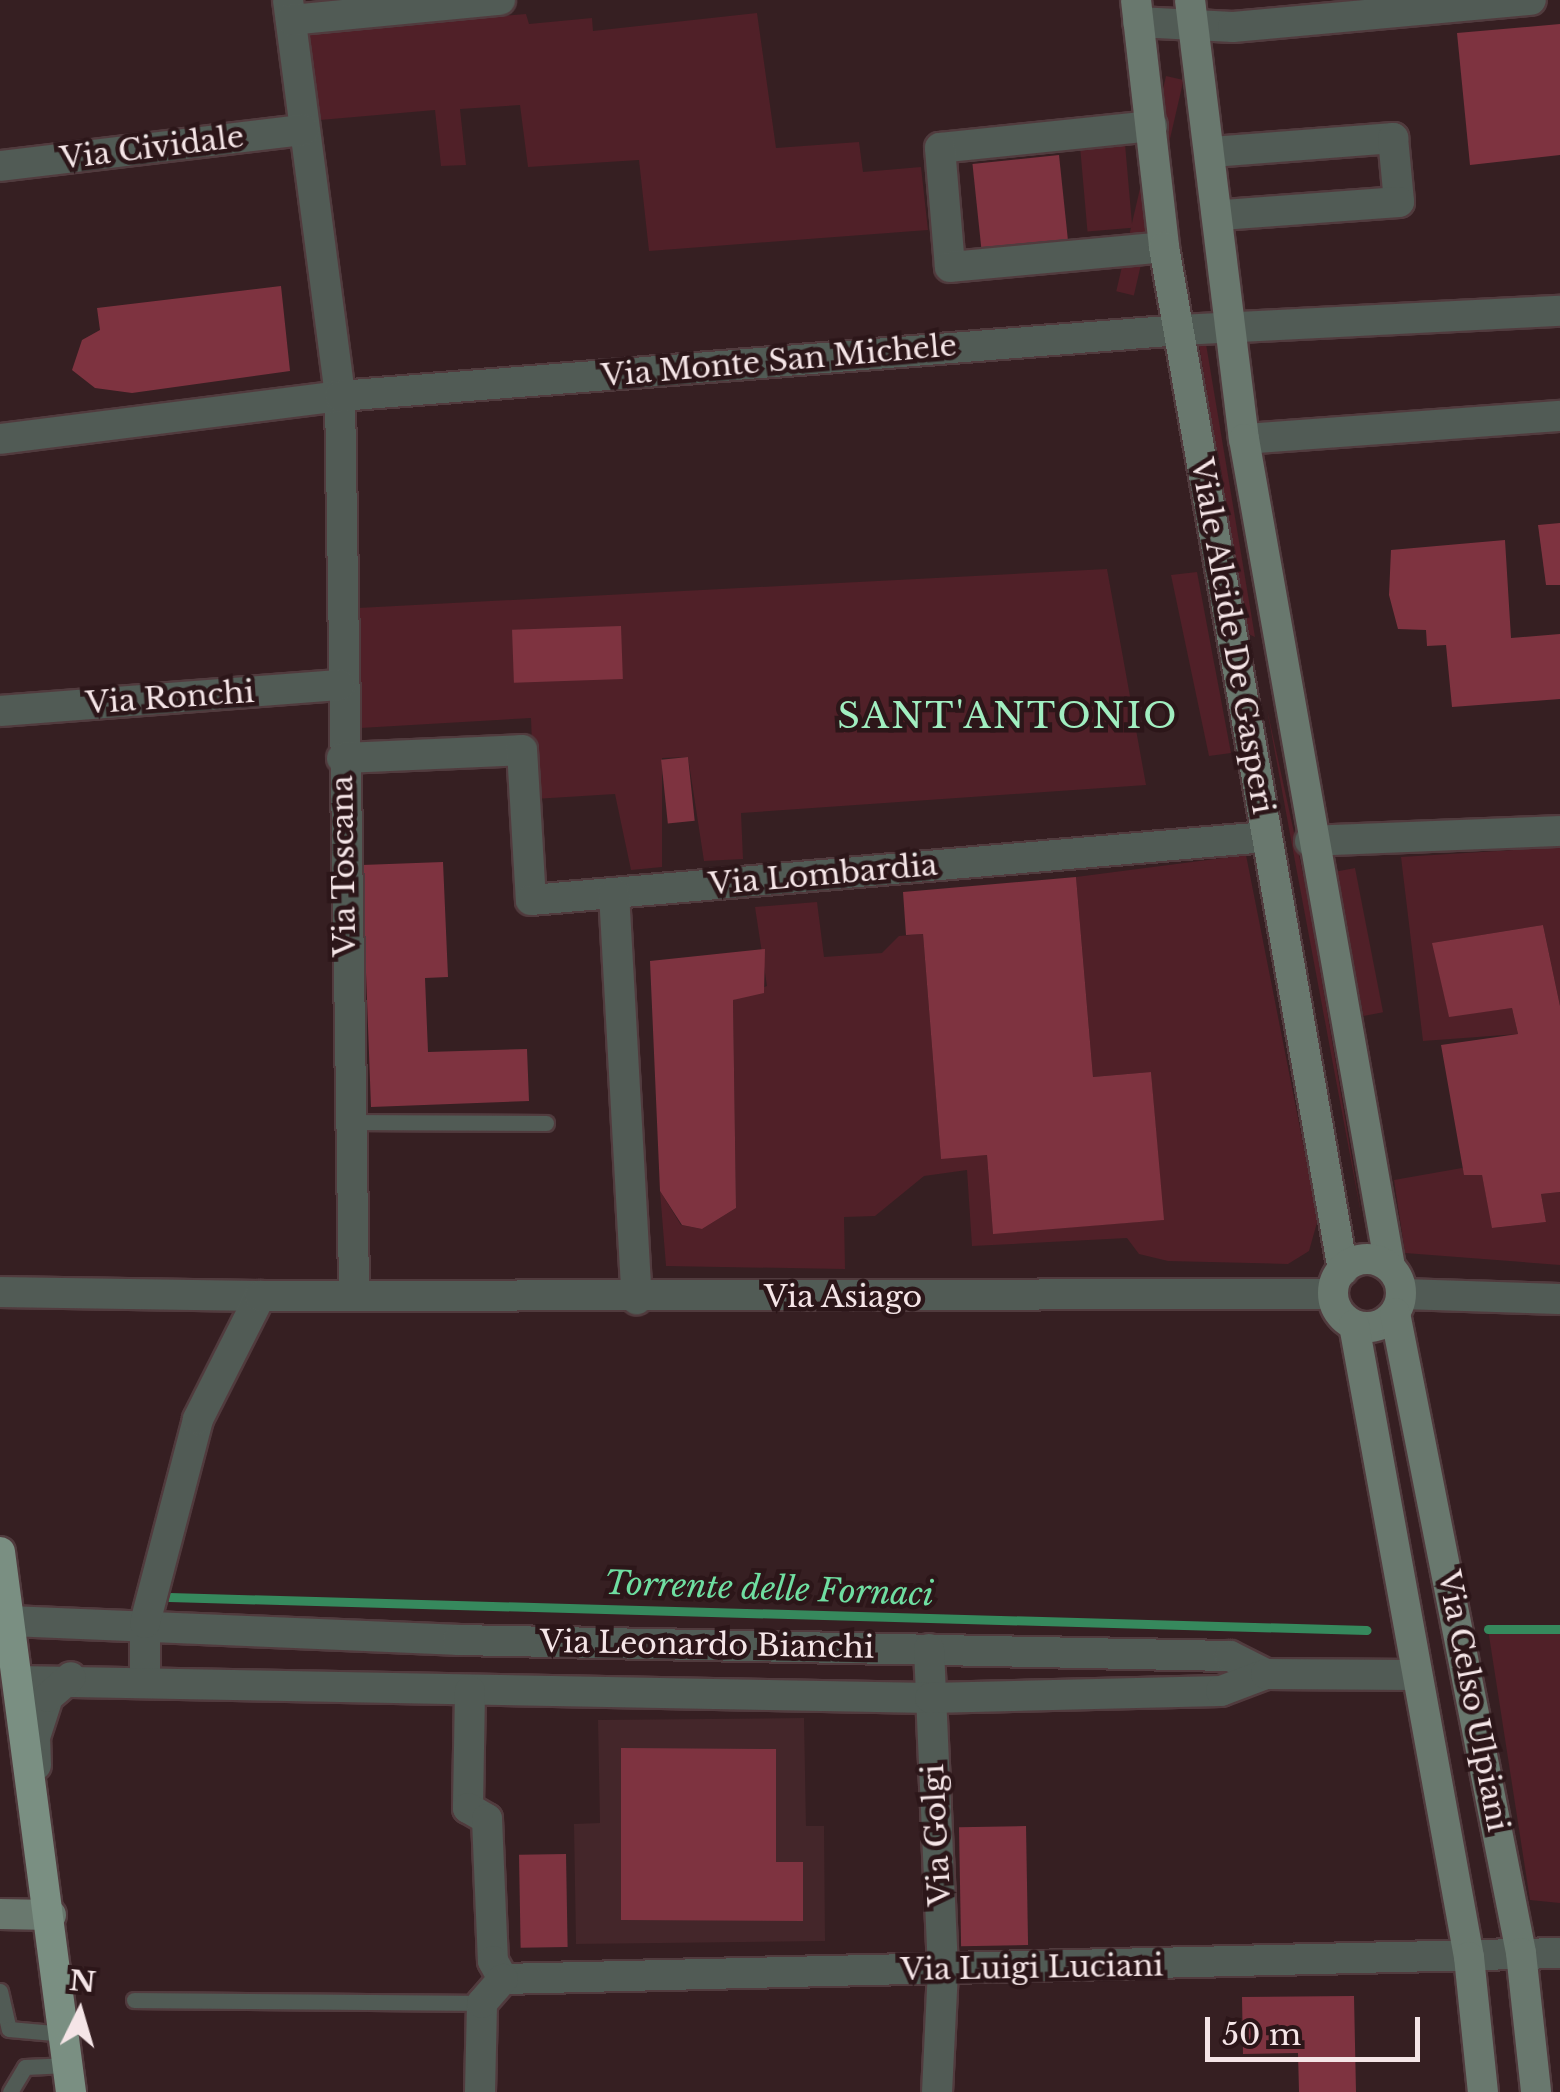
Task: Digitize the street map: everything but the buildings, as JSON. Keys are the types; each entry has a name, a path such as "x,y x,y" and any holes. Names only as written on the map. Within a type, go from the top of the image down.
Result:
{"main road":[{"path":"0,1552 68,2064"}],"street":[{"path":"290,10 500,0"},
{"path":"1137,11 1192,10 1232,27 1531,0"},
{"name":"Via Toscana","path":"290,10 340,396 340,685 354,1292"},
{"name":"Viale Alcide De Gasperi","path":"1192,10 1220,215 1244,439 1310,841 1395,1291"},
{"name":"Viale Alcide De Gasperi","path":"1137,11 1164,247 1266,837 1337,1282"},
{"path":"1152,126 940,148 950,267 1164,247"},
{"name":"Via Cividale","path":"0,166 304,130"},
{"path":"1212,152 1393,138 1398,202 1220,215"},
{"name":"Via Monte San Michele","path":"0,439 340,396 1230,326 1560,311"},
{"path":"1244,439 1560,416"},
{"name":"Via Ronchi","path":"0,712 340,685"},
{"name":"Via Lombardia","path":"342,758 522,750 531,900 1266,837"},
{"path":"1310,841 1560,831"},
{"path":"614,893 636,1299"},
{"path":"1395,1291 1376,1327 1354,1326 1337,1282 1363,1259 1395,1291 1560,1298"},
{"name":"Via Asiago","path":"354,1292 636,1299 1337,1282"},
{"name":"Via Celso Ulpiani","path":"1395,1291 1521,1953 1536,2092"},
{"path":"0,1292 260,1296 354,1292"},
{"path":"145,1678 145,1622 198,1419 260,1296"},
{"name":"Via Celso Ulpiani","path":"1354,1326 1469,1957 1483,2092"},
{"name":"Via Leonardo Bianchi","path":"8,1621 145,1622 458,1640 1230,1656 1266,1674"},
{"name":"Via Golgi","path":"928,1649 943,1970 937,2092"},
{"name":"Via Leonardo Bianchi","path":"18,1681 145,1678 470,1691 930,1698 1221,1691 1266,1674 1416,1675"},
{"path":"38,1818 35,1736 48,1697 72,1677"},
{"path":"470,1691 468,1808 487,1819 493,1961 503,1979 482,2003 480,2092"},
{"path":"0,1914 51,1915"},
{"name":"Via Luigi Luciani","path":"503,1979 1560,1953"}],"lane":[{"path":"351,1122 546,1124"},
{"path":"0,1991 9,2028 68,2064"},
{"path":"134,2000 482,2003"},
{"path":"10,2092 24,2068 68,2064"}],"shaded area":[{"path":"757,13 776,148 859,142 863,172 921,167 928,230 649,251 639,160 528,167 520,105 460,109 466,165 441,166 435,110 320,120 307,32 526,14 529,24 592,18 593,31"},
{"path":"1166,76 1184,80 1134,295 1116,291"},
{"path":"1125,144 1132,228 1087,232 1080,148"},
{"path":"1198,339 1206,344 1255,637 1246,633"},
{"path":"1107,569 1146,785 741,813 743,859 704,861 688,757 662,758 662,867 631,870 615,794 534,799 531,718 360,728 358,608"},
{"path":"1197,572 1231,753 1209,756 1171,575"},
{"path":"1267,709 1307,892 1362,1219 1297,872"},
{"path":"1560,847 1560,1006 1543,925 1433,943 1449,1016 1512,1008 1518,1034 1423,1041 1401,857"},
{"path":"1246,855 1318,1219 1309,1251 1288,1264 1168,1261 1139,1254 1127,1238 972,1246 967,1170 924,1176 875,1216 844,1217 845,1269 666,1266 660,1191 681,1225 702,1229 736,1208 733,1000 767,986 755,907 817,902 824,957 882,953 899,936 923,934 941,1158 987,1155 993,1233 1163,1220 1151,1072 1093,1077 1076,877"},
{"path":"1355,868 1383,1012 1363,1016 1335,872"},
{"path":"1462,1168 1482,1175 1493,1228 1546,1222 1541,1194 1560,1192 1560,1265 1405,1253 1394,1180"},
{"path":"1488,1629 1560,1629 1560,1903 1530,1900"},
{"path":"804,1718 806,1826 824,1826 825,1941 576,1944 574,1824 600,1823 598,1720"}],"waterway":[{"name":"Torrente delle Fornaci","path":"169,1597 1367,1630"},
{"name":"Torrente delle Fornaci","path":"1488,1629 1560,1629"}],"district":[{"name":"SANT'ANTONIO","path":"1008,716"}]}
